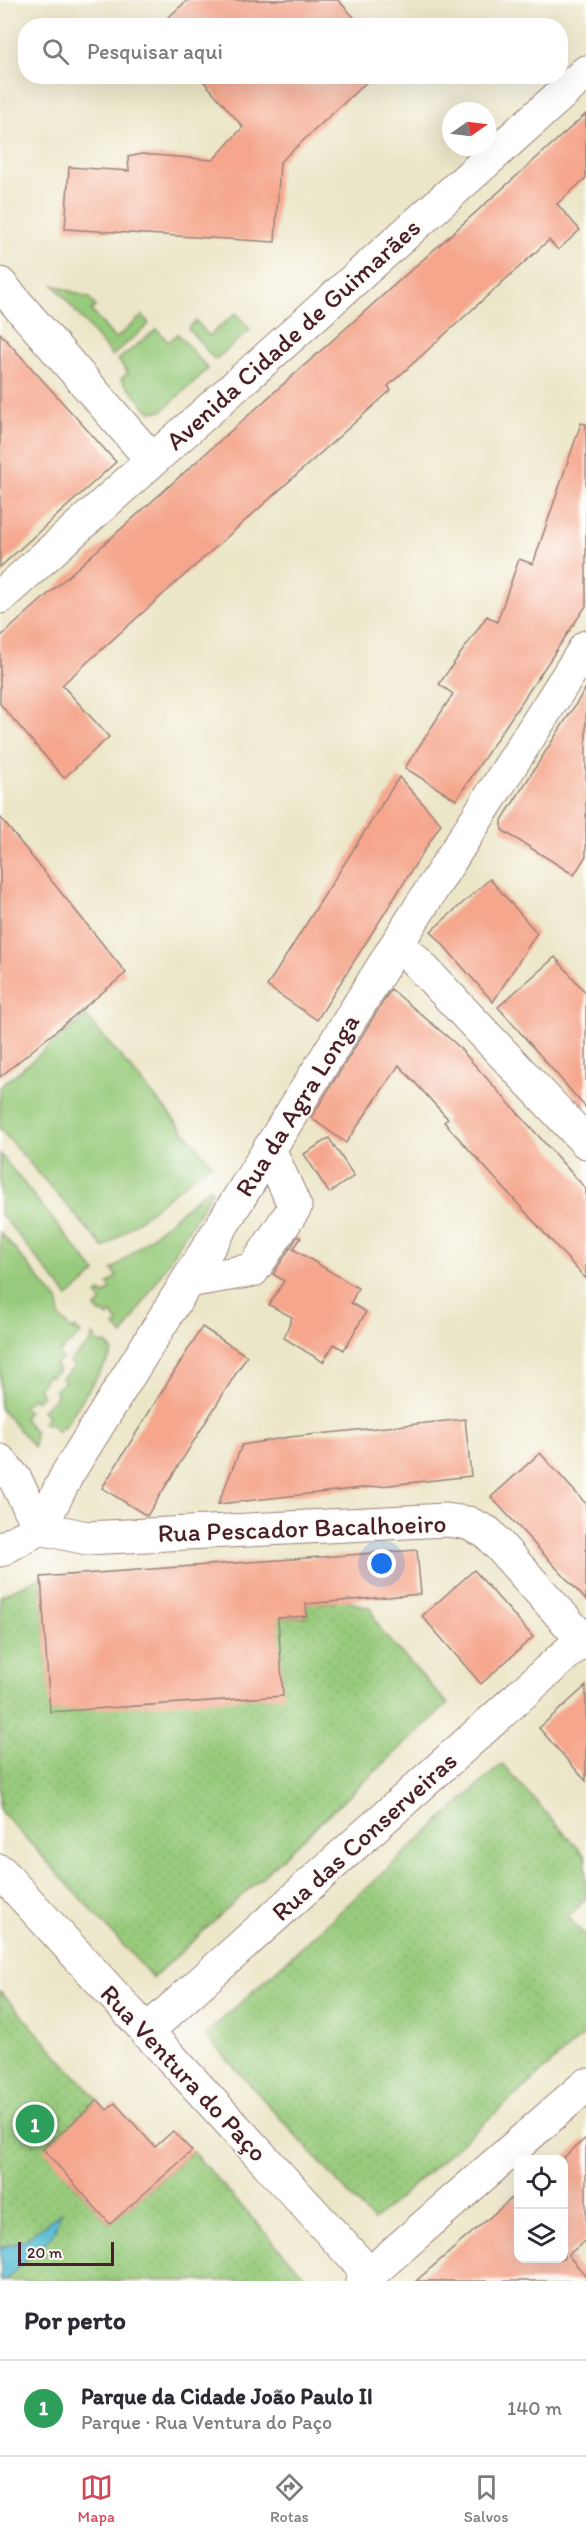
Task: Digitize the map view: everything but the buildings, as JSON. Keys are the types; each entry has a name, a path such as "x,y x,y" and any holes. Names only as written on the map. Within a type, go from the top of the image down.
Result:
{"street":[{"name":"Avenida Cidade de Guimarães","path":"0,597 586,72"},
{"path":"0,284 152,460"},
{"name":"Rua da Agra Longa","path":"40,1528 68,1473 395,947 586,647"},
{"path":"395,947 412,957 586,1142"},
{"path":"188,1281 253,1270 295,1207 269,1149"},
{"path":"0,1461 15,1479 40,1528 0,1551"},
{"name":"Rua Pescador Bacalhoeiro","path":"40,1528 87,1538 446,1520 468,1523 488,1533 584,1641"},
{"name":"Rua das Conserveiras","path":"146,2032 584,1641"},
{"name":"Rua Ventura do Paço","path":"0,1872 366,2278"},
{"path":"366,2278 586,2085"}],"green space":[{"path":"54,285 89,298 96,307 91,310 115,339 143,315 149,324 112,356"},
{"path":"236,313 250,330 215,360 188,328 196,321 209,336"},
{"path":"157,329 168,342 178,334 208,369 162,411 150,412 121,379 128,373 118,360"},
{"path":"86,1016 211,1163 104,1248 0,1129 0,1087"},
{"path":"0,1154 96,1273 68,1297 0,1213"},
{"path":"209,1188 213,1190 123,1335 115,1326 118,1322 111,1313 107,1317 95,1308 102,1302 96,1295 100,1292 104,1295 111,1289 108,1284 117,1276 112,1270"},
{"path":"0,1232 59,1302 59,1316 71,1330 75,1328 81,1334 58,1354 62,1359 55,1365 59,1370 51,1377 48,1375 38,1388 43,1395 36,1401 33,1398 23,1406 28,1412 23,1417 35,1432 34,1447 0,1408"},
{"path":"93,1335 100,1344 106,1343 113,1352 64,1427 62,1426 58,1432 50,1423 47,1425 43,1422 48,1417 42,1410 58,1395 55,1390 65,1381 62,1378 74,1367 70,1361 91,1342"},
{"path":"344,1556 348,1601 370,1608 382,1632 448,1704 153,1978 0,1810 0,1596 41,1577 51,1712 278,1618 306,1617 306,1603 335,1602 332,1557"},
{"path":"502,1764 586,1857 586,1899 568,1917 586,1936 586,2033 373,2221 205,2035"},
{"path":"0,1991 98,2100 44,2149 110,2224 192,2151 309,2281 0,2281"}],"water":[{"path":"61,2212 52,2236 4,2281 0,2281 0,2248 25,2240"}],"place":[{"name":"Parque da Cidade João Paulo II","path":"35,2124"}]}
